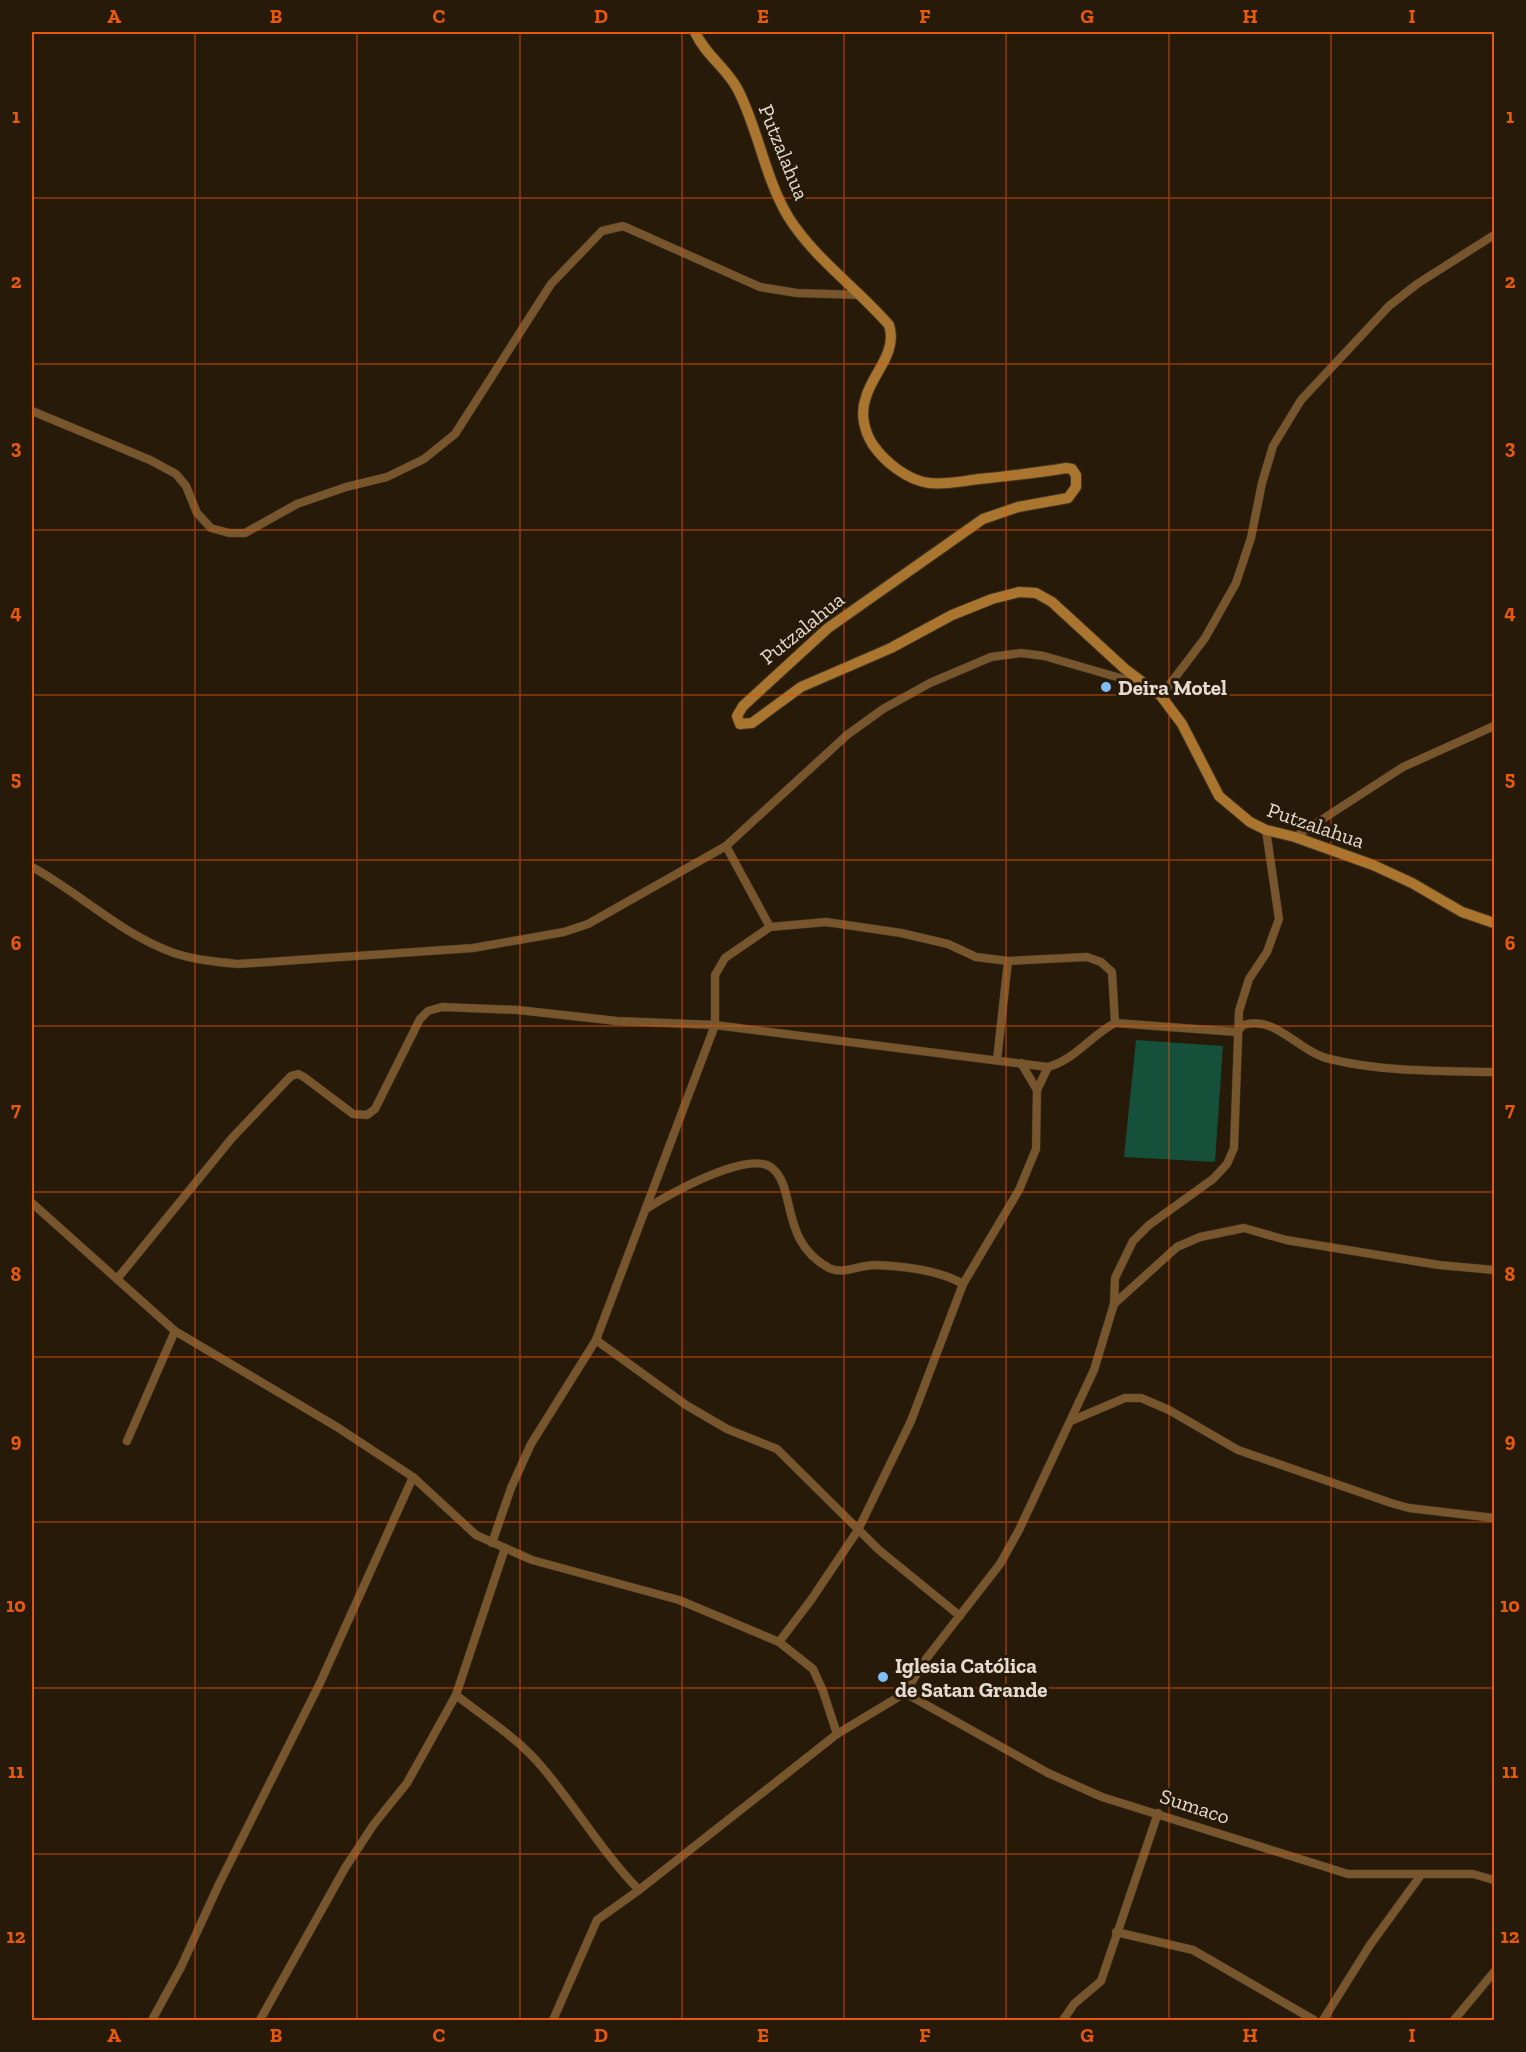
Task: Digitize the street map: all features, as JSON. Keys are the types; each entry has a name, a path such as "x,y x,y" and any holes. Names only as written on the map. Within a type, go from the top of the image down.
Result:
{"street":[{"name":"Putzalahua","path":"695,32 708,54 738,88 767,169 789,218 811,245 889,325 891,331 889,351 866,397 862,411 865,428 872,443 887,461 912,478 929,483 1066,468 1075,471 1076,487 1068,498 1018,507 983,519 828,628 743,706 738,713 738,722 742,725 752,723 801,687 891,648 952,615 992,599 1019,592 1036,593 1052,602 1145,685 1161,696 1182,724 1219,796 1242,817 1266,830 1295,837 1373,865 1412,883 1462,912 1494,923"},
{"path":"32,411 150,460 176,474 186,486 197,513 211,528 229,533 245,533 297,504 346,487 387,477 424,459 455,434 551,284 602,231 623,226 760,287 798,293 862,296"},
{"path":"1161,696 1205,638 1236,583 1251,538 1262,483 1273,446 1301,400 1389,306 1417,284 1494,235"},
{"path":"32,867 143,939 183,956 238,964 473,948 564,932 588,924 637,898 726,846 848,735 883,709 930,683 991,657 1021,653 1044,656 1145,685"},
{"path":"1295,837 1403,767 1494,726"},
{"path":"553,2020 597,1920 639,1890 837,1734 904,1693 926,1659 1000,1564 1073,1420 1094,1371 1114,1304 1115,1278 1133,1241 1149,1225 1213,1179 1227,1164 1234,1148 1239,1011 1246,986 1267,952 1279,919 1266,830"},
{"path":"726,846 770,927"},
{"path":"492,1543 511,1488 531,1444 596,1340 715,1025 715,975 724,958 770,927 826,922 948,944 976,957 1008,961 1087,957 1101,962 1112,972 1115,1023"},
{"path":"998,1060 1008,961"},
{"path":"117,1278 232,1138 291,1076 298,1074 304,1077 353,1114 367,1115 375,1109 411,1034 428,1011 442,1007 518,1010 617,1021 715,1025 1048,1067 1064,1063 1097,1033 1115,1023 1238,1032 1248,1024 1261,1023 1277,1028 1300,1046 1328,1059 1435,1071 1494,1072"},
{"path":"1021,1063 1037,1090"},
{"path":"779,1642 811,1600 858,1530 911,1421 963,1284 1030,1168 1036,1149 1037,1090 1048,1067"},
{"path":"645,1209 712,1174 735,1167 762,1163 772,1167 779,1177 794,1230 799,1239 830,1268 839,1271 875,1265 940,1274 963,1284"},
{"path":"32,1203 175,1331 337,1427 413,1477 460,1522 492,1543 532,1560 679,1600 779,1642 813,1669 837,1734"},
{"path":"1114,1304 1177,1247 1200,1237 1244,1228 1286,1240 1439,1265 1494,1270"},
{"path":"127,1441 175,1331"},
{"path":"596,1340 696,1411 727,1429 777,1449 858,1530 960,1616"},
{"path":"1073,1420 1125,1398 1141,1398 1155,1402 1238,1450 1391,1503 1409,1509 1494,1518"},
{"path":"152,2020 181,1967 219,1884 320,1683 413,1477"},
{"path":"260,2020 345,1868 374,1824 407,1783 456,1695 505,1548"},
{"name":"Sumaco","path":"904,1693 1074,1786 1348,1874 1473,1874 1494,1880"},
{"path":"456,1695 511,1737 542,1767 610,1858 639,1890"},
{"path":"1063,2020 1074,2004 1101,1981 1158,1813"},
{"path":"1323,2020 1370,1945 1421,1875"},
{"path":"1116,1932 1193,1950 1314,2020"},
{"path":"1454,2020 1494,1972"}],"green space":[{"path":"1136,1040 1223,1046 1215,1162 1124,1157"}],"place":[{"name":"Deira Motel","path":"1106,687"},
{"name":"Iglesia Católica de Satan Grande","path":"883,1677"}]}
